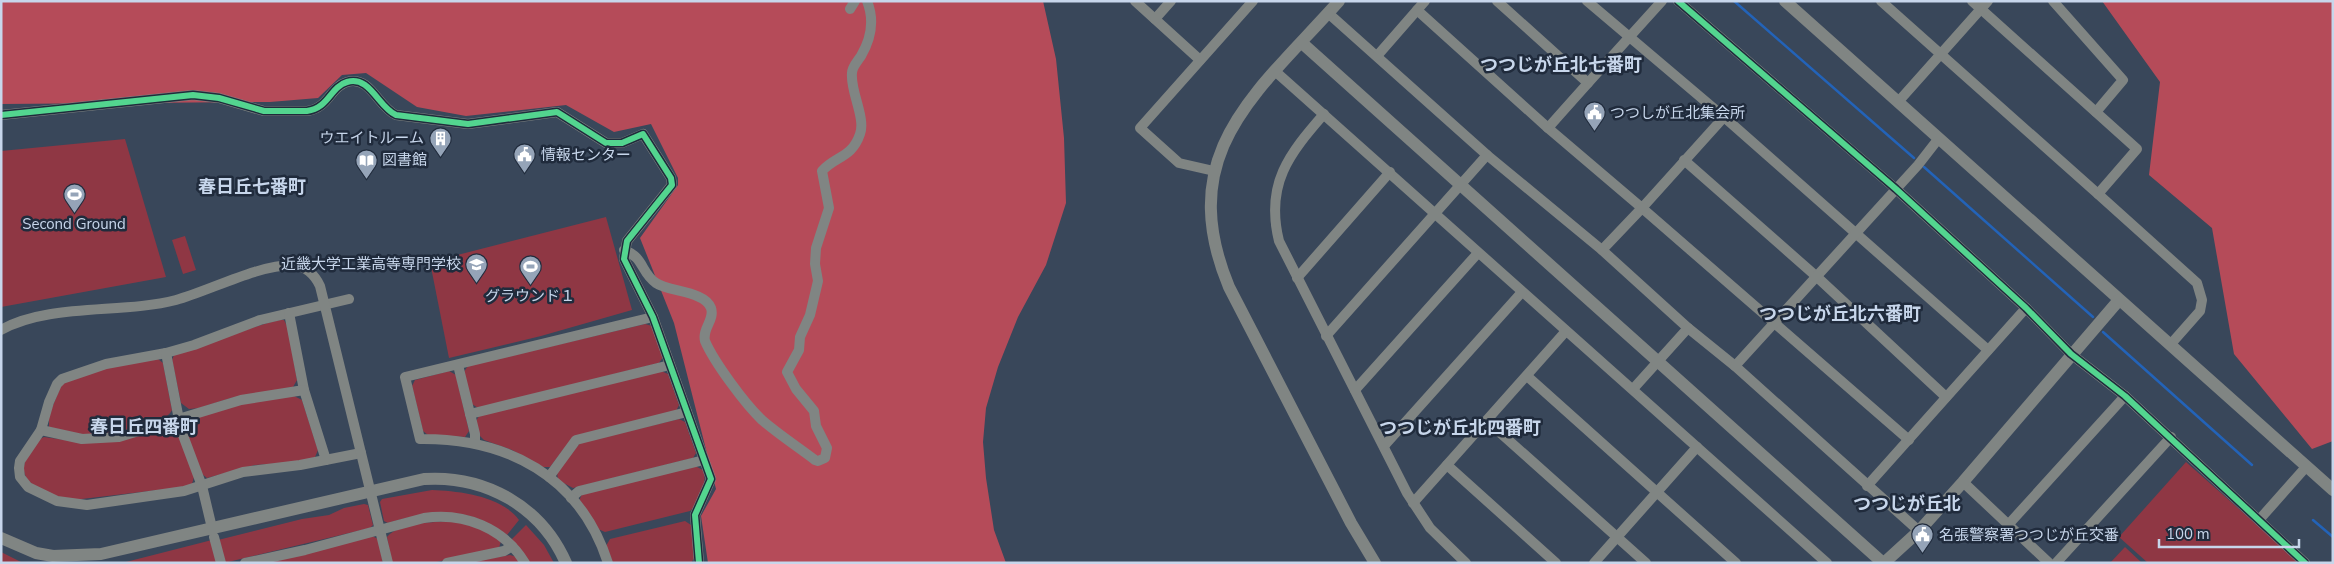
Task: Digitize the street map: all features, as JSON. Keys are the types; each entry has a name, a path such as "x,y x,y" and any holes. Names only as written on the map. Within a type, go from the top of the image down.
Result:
{"street":[{"path":"624,250 635,254 655,283 700,297 707,302 711,308 712,316 704,333 705,341 743,396 760,417 815,460 818,461 825,458 827,448 816,426 814,411 796,389 787,372 799,350 800,337 810,315 818,281 816,248 829,208 822,170 845,156 860,134 861,125 852,73 870,36 872,25 871,11 867,1"},
{"path":"1135,1 1200,60"},
{"path":"1155,19 1171,1"},
{"path":"1214,171 1179,163 1140,128 1252,1"},
{"path":"1339,1 1237,117 1224,141 1214,171 1210,207 1217,258 1229,287 1351,523 1375,563"},
{"path":"1377,56 1425,1"},
{"path":"1496,1 1588,83"},
{"path":"1587,1 1724,117 1988,350"},
{"path":"1548,128 1662,1"},
{"path":"1678,1 1896,189 2026,308 2071,354 2125,396 2171,437 2188,456 2305,563"},
{"path":"1785,1 2333,490"},
{"path":"1881,1 2197,283 2202,300 2200,311 2170,345"},
{"path":"1972,1 1984,5 2137,149 2098,194"},
{"path":"2053,1 2123,80 2096,112"},
{"path":"1898,102 1984,5"},
{"path":"1417,10 1548,128 1908,440"},
{"path":"1328,13 1487,155 1602,250 1688,328 1736,366 1919,531"},
{"path":"1302,43 1884,563 1919,531 1963,482 2119,300"},
{"path":"1276,72 1827,563"},
{"path":"1,115 193,95 219,98 264,111 307,111 314,110 324,104 342,84 354,81 365,84 392,113 448,123 468,124 557,112 606,143 622,143 642,134 671,178 672,185 628,242 624,250 624,259 653,317 711,479 695,515 699,563"},
{"path":"1324,114 1289,157 1277,188 1275,210 1277,231 1297,278 1326,336 1414,503 1430,528 1466,563"},
{"path":"1602,250 1724,117"},
{"path":"1736,366 1896,189 1938,138"},
{"path":"1326,336 1487,155"},
{"path":"1684,160 1817,277 1946,397"},
{"path":"1297,278 1390,172"},
{"path":"1355,390 1478,253"},
{"path":"1,330 28,318 173,300 243,277 290,265 303,267 314,275 320,286 388,563"},
{"path":"1384,446 1522,292"},
{"path":"349,299 260,320 212,340 166,353 106,364 62,379 57,384 49,402 41,430 20,461 19,472 22,480 28,487 56,501 87,505 184,491 253,470 300,465 361,453"},
{"path":"1867,486 2026,308"},
{"path":"290,313 304,390 326,460"},
{"path":"608,563 600,540 588,518 549,477 511,455 475,443 452,439 420,439 405,377 653,317"},
{"path":"1633,389 1688,328"},
{"path":"1414,503 1566,331"},
{"path":"166,353 179,419 202,486 220,563"},
{"path":"458,365 475,443"},
{"path":"470,414 670,365"},
{"path":"1527,376 1736,563"},
{"path":"41,430 82,439 100,439 127,435 241,400 304,390"},
{"path":"2008,525 2125,396"},
{"path":"549,477 576,440 687,412"},
{"path":"1487,421 1646,563"},
{"path":"2056,563 2171,437"},
{"path":"1594,563 1697,447"},
{"path":"571,498 579,491 704,460"},
{"path":"1447,465 1556,563"},
{"path":"2259,520 2306,467"},
{"path":"1,538 28,550 53,556 101,554 213,532 371,491 434,478 459,480 483,485 514,500 537,520 551,536 566,563"},
{"path":"1963,482 2049,563"},
{"path":"244,563 424,518 454,517 482,525 495,532 512,546 525,563"},
{"path":"447,563 504,551 512,546"}],"shaded area":[{"path":"1,1 1043,1 1056,59 1064,138 1066,203 1046,265 1018,317 998,367 986,408 983,442 986,478 994,530 1006,563 708,563 701,516 716,489 674,323 640,238 678,185 678,178 651,124 614,132 566,105 466,116 417,107 366,73 342,75 318,98 270,102 1,104"},
{"path":"2102,1 2333,1 2333,441 2312,449 2234,354 2212,228 2149,175 2160,82"},
{"name":"Second Ground","path":"125,139 166,277 1,307 1,151"},
{"name":"グラウンド１","path":"606,217 632,310 541,336 449,358 430,262"},
{"path":"185,236 196,270 183,274 172,240"},
{"path":"284,320 288,328 297,380 293,387 231,398 199,408 189,409 181,403 172,360 174,355 253,327"},
{"path":"645,324 652,326 663,357 659,363 478,408 472,404 463,373 468,366"},
{"path":"158,359 163,363 172,410 167,416 157,422 144,426 101,434 80,434 49,427 49,415 61,386 68,380 106,368"},
{"path":"449,371 456,375 469,431 465,437 428,435 423,431 412,386 415,380"},
{"path":"661,371 668,374 679,405 676,411 570,441 550,467 543,467 512,450 484,440 480,436 476,421 479,416"},
{"path":"294,396 302,400 318,450 315,457 300,462 255,465 207,478 202,474 186,432 187,426 192,419 246,403"},
{"path":"679,419 685,422 696,453 693,458 573,488 558,480 557,472 580,443"},
{"path":"169,427 177,431 194,477 192,484 184,487 73,500 58,497 41,490 28,480 25,474 24,466 26,459 40,439 44,437 79,442"},
{"path":"2186,462 2300,563 2148,563 2119,537"},
{"path":"695,466 703,470 704,486 700,498 690,511 605,532 598,529 579,501 582,494"},
{"path":"432,490 479,496 491,500 502,505 519,520 507,535 492,525 478,519 449,513 420,515 388,523 384,521 380,502 382,499"},
{"path":"368,505 373,525 370,528 224,563 218,540 302,519 329,515 344,508"},
{"path":"454,521 481,529 501,541 499,548 432,563 392,563 387,537 393,532 400,528 418,524"},
{"path":"685,521 691,525 695,557 691,563 613,563 606,546 610,539"},
{"path":"526,525 544,545 554,563 530,563 511,540"},
{"path":"372,536 378,539 383,563 262,563"},
{"path":"212,540 218,563 122,563"},
{"path":"2125,547 2142,563 2110,563"},
{"path":"1,552 23,563 1,563"},
{"path":"510,555 517,557 521,563 463,563"}],"waterway":[{"path":"1734,1 1914,158"},
{"path":"1924,167 2093,317"},
{"path":"2103,332 2252,465"},
{"path":"2313,520 2333,537"}],"cycle path":[{"path":"1678,1 1896,189 2026,308 2071,354 2125,396 2305,563"},
{"path":"1,115 193,95 219,98 264,111 307,111 320,106 341,85 355,81 368,87 396,115 468,124 557,112 606,143 622,143 643,134 671,178 672,185 627,241 624,259 653,317 711,479 695,515 699,563"}],"place":[{"name":"つつしが丘北集会所","path":"1594,132"},
{"name":"ウエイトルーム","path":"440,157"},
{"name":"情報センター","path":"525,174"},
{"name":"図書館","path":"366,179"},
{"name":"Second Ground","path":"74,214"},
{"name":"近畿大学工業高等専門学校","path":"477,283"},
{"name":"グラウンド１","path":"530,286"},
{"name":"名張警察署つつじが丘交番","path":"1923,554"}],"district":[{"name":"つつじが丘北七番町","path":"1561,65"},
{"name":"春日丘七番町","path":"252,187"},
{"name":"つつじが丘北六番町","path":"1840,314"},
{"name":"春日丘四番町","path":"144,427"},
{"name":"つつじが丘北四番町","path":"1460,428"},
{"name":"つつじが丘北","path":"1907,504"}]}
